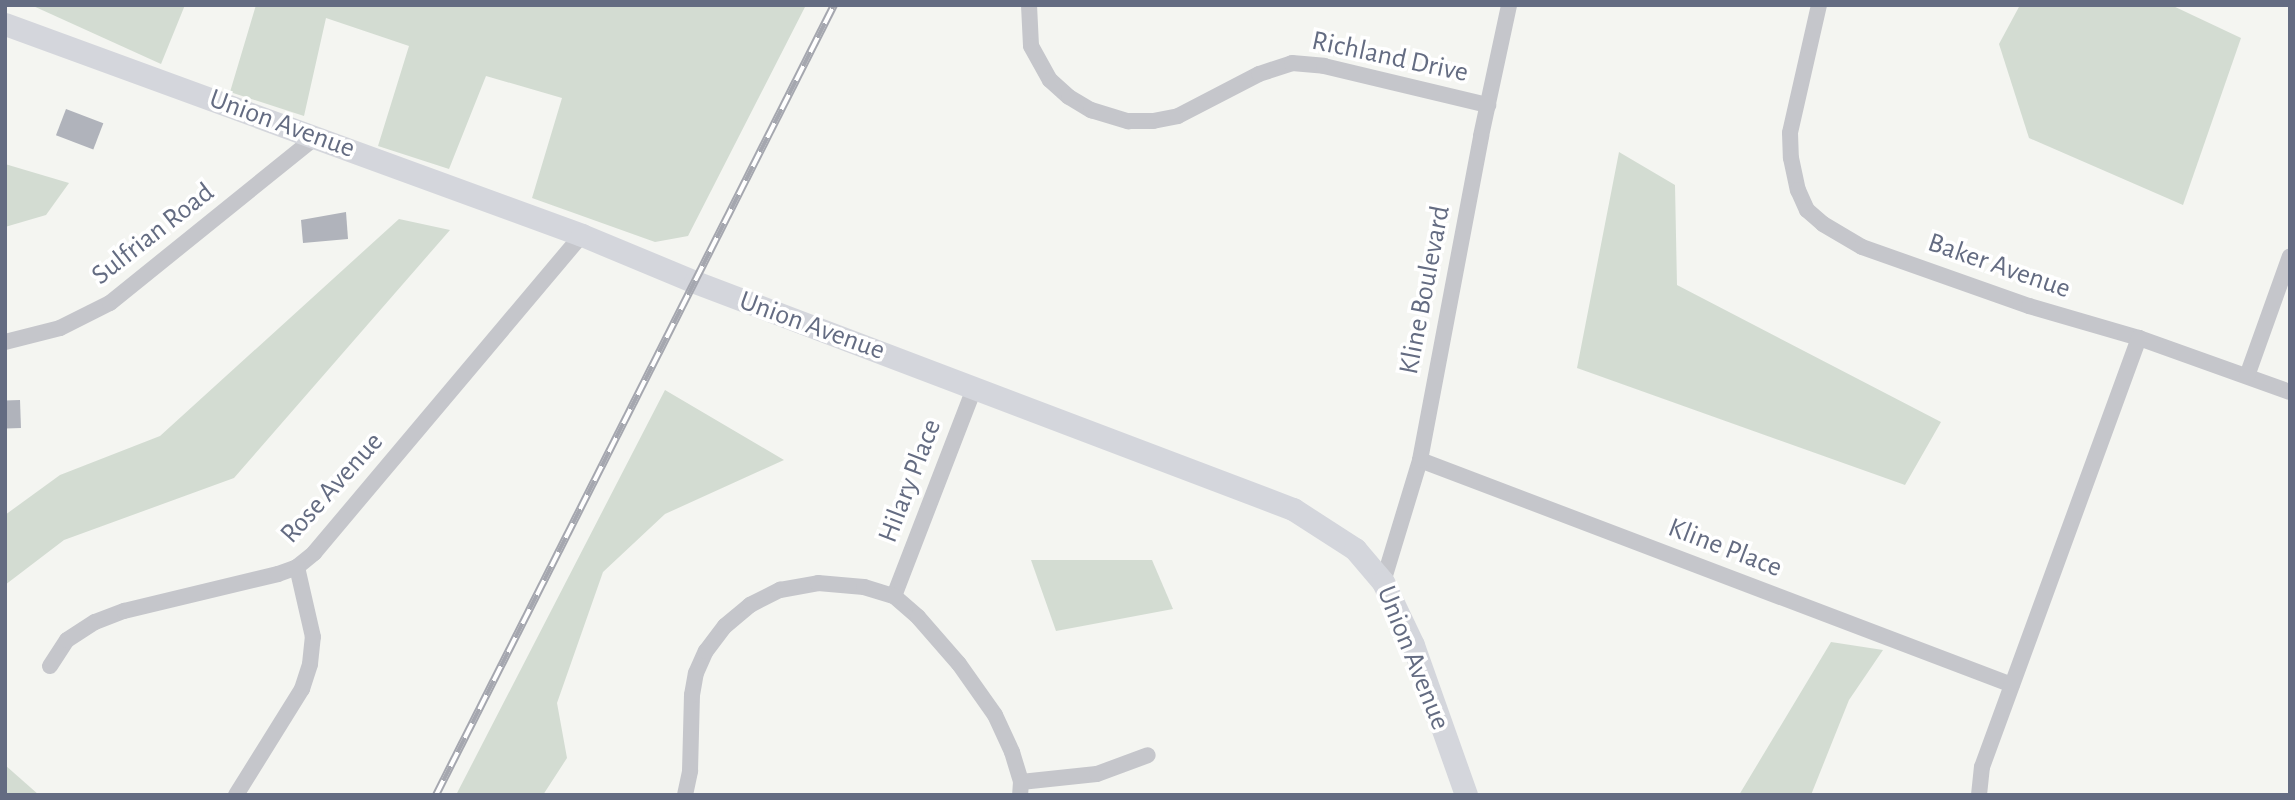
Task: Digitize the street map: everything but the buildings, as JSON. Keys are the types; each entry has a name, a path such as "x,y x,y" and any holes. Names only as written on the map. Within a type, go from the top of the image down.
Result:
{"main road":[{"name":"Union Avenue","path":"5,24 582,235 695,282 975,386 1293,509 1355,549 1383,582 1413,645 1466,795"}],"street":[{"name":"Richland Drive","path":"1029,5 1031,46 1050,80 1069,97 1091,110 1128,121 1178,117 1259,74 1292,63 1324,66 1488,105"},
{"name":"Kline Boulevard","path":"1383,582 1420,460 1509,5"},
{"name":"Baker Avenue","path":"1819,5 1795,101 1790,133 1794,177 1807,210 1823,224 1863,247 2029,306 2139,338 2290,392"},
{"name":"Sulfrian Road","path":"5,342 60,328 110,303 317,136"},
{"name":"Rose Avenue","path":"50,666 67,640 95,622 124,611 297,567 314,554 582,235"},
{"path":"2247,376 2290,256"},
{"path":"1979,795 1982,767 2139,338"},
{"name":"Hilary Place","path":"894,596 975,386"},
{"name":"Kline Place","path":"1420,460 2012,684"},
{"path":"236,795 302,690 310,664 313,638 297,567"},
{"path":"685,795 690,771 696,673 706,651 724,626 750,605 780,590 818,583 864,587 894,596 918,617 959,664 995,715 1012,752 1020,788 1097,774 1148,755"}],"shaded area":[{"path":"31,5 185,5 161,64"},
{"path":"256,5 806,5 688,236 655,242 532,198 562,98 486,76 449,169 378,146 409,46 326,18 304,116 230,92"},
{"path":"2020,5 2171,5 2241,38 2183,205 2029,138 1999,44"},
{"path":"1619,152 1675,185 1677,285 1941,422 1905,485 1577,368"},
{"path":"5,164 69,183 46,215 5,227"},
{"path":"399,219 450,230 234,478 64,540 5,585 5,515 60,475 160,436"},
{"path":"665,390 784,460 665,514 603,572 557,703 567,758 543,795 456,795"},
{"path":"1031,560 1152,560 1173,609 1056,631"},
{"path":"1831,642 1883,650 1849,700 1811,795 1739,795"},
{"path":"5,765 39,795 5,795"}],"railway":[{"path":"436,795 834,5"}]}
